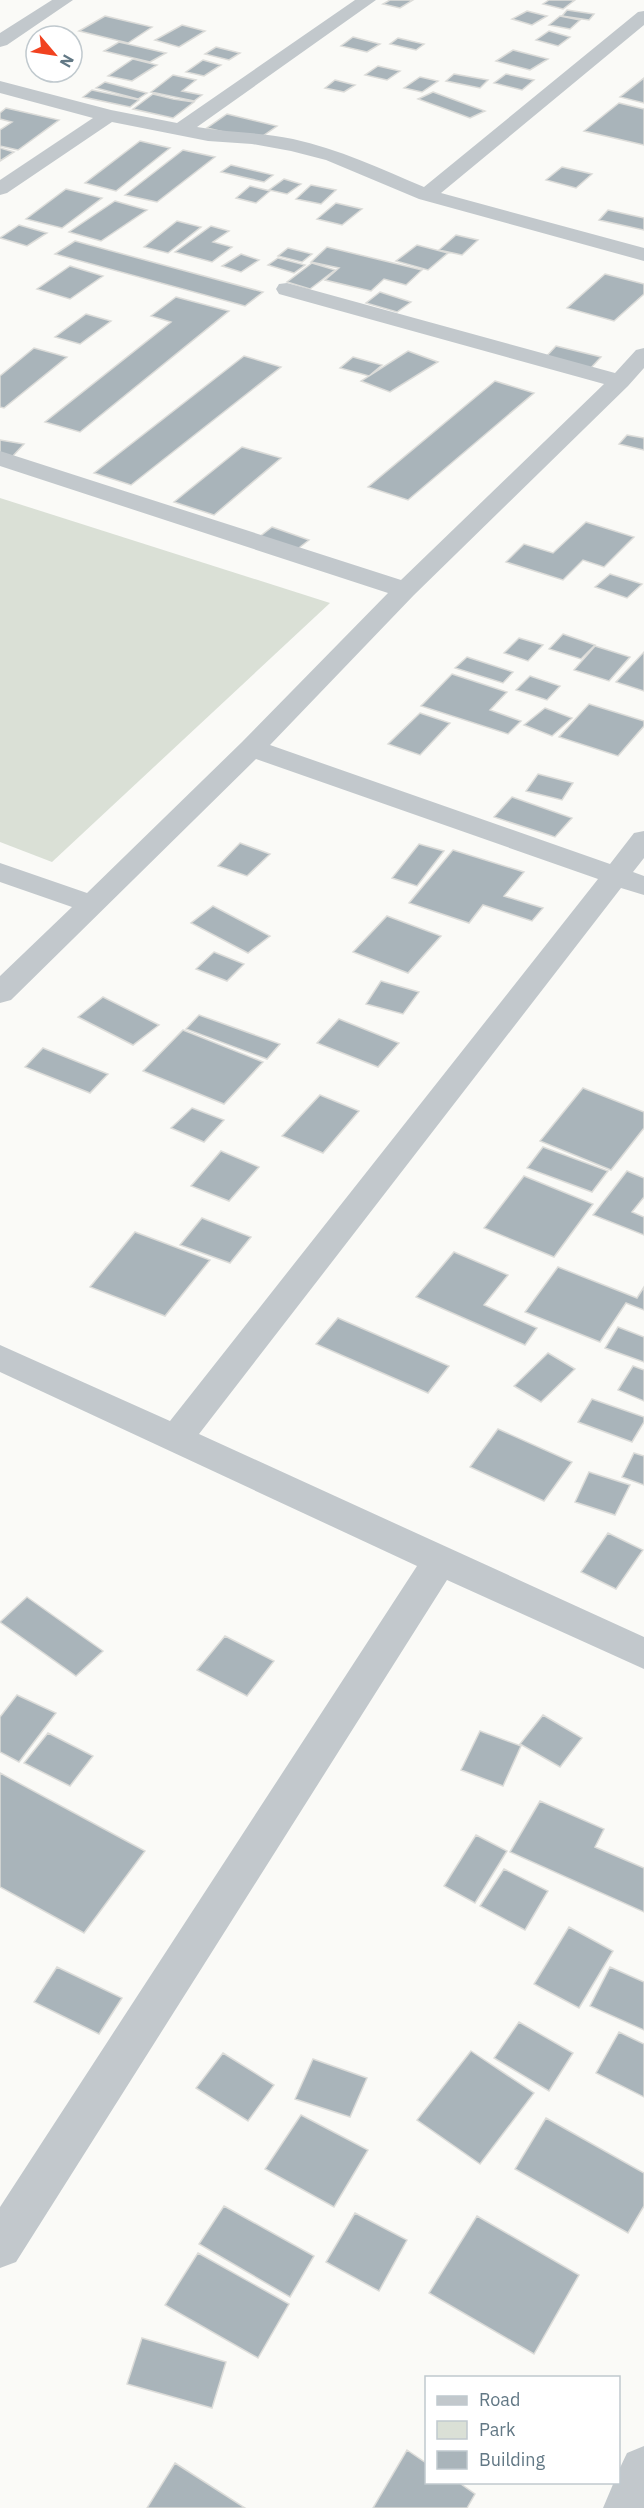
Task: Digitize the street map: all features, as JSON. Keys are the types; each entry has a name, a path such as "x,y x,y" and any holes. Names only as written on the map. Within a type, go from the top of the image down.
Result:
{"street":[{"path":"0,42 64,0"},
{"path":"180,130 368,0"},
{"path":"426,195 644,16"},
{"path":"0,87 109,116 180,130 293,145 333,156 426,195 644,255"},
{"path":"0,189 109,116"},
{"path":"287,289 635,369"},
{"path":"0,993 252,748 405,590 635,369"},
{"path":"0,458 405,590"},
{"path":"252,748 644,886"},
{"path":"176,1439 644,838"},
{"path":"0,872 91,904"},
{"path":"6,1370 176,1439 644,1654"},
{"path":"0,2247 440,1560"},
{"path":"627,2508 644,2470"}],"green space":[{"path":"0,498 330,603 52,862 0,842"}],"building":[{"path":"390,0 413,0 400,8 383,4"},
{"path":"549,0 575,0 563,9 543,4"},
{"path":"567,10 594,14 589,20 562,16"},
{"path":"527,11 547,16 532,25 512,19"},
{"path":"105,16 152,27 128,43 84,32 84,28"},
{"path":"560,16 580,20 570,29 549,25"},
{"path":"182,25 205,31 179,47 155,40"},
{"path":"549,31 570,37 558,46 536,40"},
{"path":"353,37 380,44 367,52 341,46"},
{"path":"398,38 424,44 416,50 390,44"},
{"path":"119,42 166,53 150,62 104,51"},
{"path":"216,47 240,53 229,60 205,54"},
{"path":"513,50 548,59 530,70 496,61"},
{"path":"133,59 157,65 132,81 108,76"},
{"path":"203,60 221,65 204,76 186,72"},
{"path":"378,66 400,71 387,80 365,75"},
{"path":"454,74 488,80 480,88 446,81"},
{"path":"506,74 534,80 522,90 494,83"},
{"path":"173,75 196,80 182,91 202,95 194,101 151,92"},
{"path":"420,77 438,81 422,92 404,88"},
{"path":"644,78 644,103 620,97"},
{"path":"335,80 355,85 344,92 325,88"},
{"path":"105,82 147,93 138,99 96,88"},
{"path":"92,90 139,100 130,107 83,97"},
{"path":"433,92 485,111 470,118 418,99"},
{"path":"153,94 194,102 173,118 133,109"},
{"path":"619,103 644,109 644,145 584,131"},
{"path":"6,108 59,120 18,150 0,146 0,130 12,122 0,119 0,113"},
{"path":"227,114 277,126 257,140 207,128"},
{"path":"140,141 170,148 116,191 85,183"},
{"path":"0,148 14,152 0,161"},
{"path":"183,150 215,157 157,202 125,195"},
{"path":"231,165 273,175 264,182 221,172"},
{"path":"562,167 592,174 576,188 546,180"},
{"path":"284,179 301,184 287,194 269,190"},
{"path":"311,185 336,190 321,204 296,199"},
{"path":"250,186 270,191 256,203 236,198"},
{"path":"66,189 102,198 62,228 26,219"},
{"path":"115,201 147,210 101,241 69,232"},
{"path":"336,203 362,209 342,225 317,219"},
{"path":"608,210 644,218 644,230 599,220"},
{"path":"177,221 201,227 168,253 144,247"},
{"path":"19,225 47,233 27,246 0,238"},
{"path":"211,226 229,231 213,242 232,247 212,262 175,252"},
{"path":"456,235 478,240 462,255 439,250"},
{"path":"75,241 263,292 245,306 55,254"},
{"path":"417,245 448,253 428,270 396,261"},
{"path":"327,247 422,270 406,285 384,279 371,291 325,280 339,268 311,262"},
{"path":"288,248 312,254 302,262 278,256"},
{"path":"241,254 259,260 241,272 222,266"},
{"path":"278,258 305,265 294,273 268,265"},
{"path":"312,263 335,270 310,289 287,282"},
{"path":"70,266 103,276 70,299 37,289"},
{"path":"605,274 644,284 644,294 614,321 567,308"},
{"path":"380,292 411,302 397,312 366,303"},
{"path":"176,297 229,311 80,432 45,422 171,322 151,316"},
{"path":"86,314 111,321 80,344 55,337"},
{"path":"556,346 601,357 588,371 543,360"},
{"path":"34,348 67,357 4,408 0,407 0,376"},
{"path":"408,351 438,362 390,392 361,381"},
{"path":"244,356 281,367 131,485 94,473"},
{"path":"353,357 382,365 369,376 340,368"},
{"path":"495,381 534,393 408,500 368,487"},
{"path":"627,435 644,438 644,450 619,444"},
{"path":"0,440 24,444 11,458 0,455"},
{"path":"242,447 281,458 214,515 174,502"},
{"path":"586,522 634,537 604,567 583,560 563,580 506,562 524,544 553,553"},
{"path":"272,527 309,540 291,554 254,541"},
{"path":"610,574 642,584 627,598 595,587"},
{"path":"563,634 595,645 581,659 549,649"},
{"path":"519,638 543,645 528,661 504,653"},
{"path":"595,646 630,657 609,681 574,670"},
{"path":"644,652 644,691 616,682"},
{"path":"467,657 513,672 503,683 455,668"},
{"path":"452,674 507,692 490,710 521,721 508,734 421,706"},
{"path":"530,676 560,686 547,700 516,690"},
{"path":"589,704 644,721 644,726 618,756 559,737"},
{"path":"545,708 572,718 552,736 524,725"},
{"path":"420,713 450,723 420,755 388,744"},
{"path":"538,774 573,783 562,800 526,791"},
{"path":"512,797 572,818 555,837 494,817"},
{"path":"240,843 270,854 247,876 218,866"},
{"path":"419,844 444,851 417,886 392,878"},
{"path":"453,850 524,872 504,896 543,908 532,921 483,905 469,923 409,903"},
{"path":"213,906 270,936 248,953 191,923"},
{"path":"387,916 441,936 408,973 353,952"},
{"path":"214,952 244,964 227,981 196,969"},
{"path":"381,981 419,992 403,1014 366,1004"},
{"path":"103,997 159,1025 133,1045 78,1017"},
{"path":"199,1015 280,1044 267,1059 186,1029"},
{"path":"339,1019 399,1043 378,1067 317,1043"},
{"path":"183,1030 263,1062 224,1104 143,1071"},
{"path":"43,1048 108,1074 90,1093 25,1067"},
{"path":"583,1088 644,1112 644,1128 611,1170 540,1141"},
{"path":"320,1095 359,1111 323,1153 282,1136"},
{"path":"192,1108 224,1120 204,1142 171,1128"},
{"path":"543,1147 608,1171 592,1192 527,1168"},
{"path":"221,1151 259,1167 229,1201 191,1186"},
{"path":"627,1171 644,1178 644,1197 632,1212 644,1217 644,1235 593,1215"},
{"path":"524,1176 593,1204 554,1257 484,1228"},
{"path":"202,1218 251,1237 230,1263 180,1245"},
{"path":"135,1232 210,1260 165,1316 90,1287"},
{"path":"454,1252 508,1275 484,1305 537,1328 525,1345 416,1297"},
{"path":"558,1267 637,1298 644,1287 644,1310 626,1303 600,1342 525,1312"},
{"path":"338,1318 449,1366 428,1393 316,1344"},
{"path":"618,1327 644,1337 644,1362 605,1348"},
{"path":"548,1353 575,1369 541,1402 514,1386"},
{"path":"633,1366 644,1370 644,1401 618,1390"},
{"path":"592,1399 644,1417 644,1422 632,1442 578,1422"},
{"path":"498,1429 572,1462 544,1501 470,1467"},
{"path":"634,1453 644,1456 644,1485 622,1477"},
{"path":"589,1472 630,1485 615,1515 575,1502"},
{"path":"608,1533 643,1550 616,1589 581,1572"},
{"path":"27,1597 103,1651 76,1676 0,1622"},
{"path":"225,1636 274,1661 247,1696 197,1670"},
{"path":"17,1695 56,1713 19,1762 0,1752 0,1717"},
{"path":"543,1715 582,1738 560,1767 520,1744"},
{"path":"480,1731 521,1746 503,1786 461,1770"},
{"path":"48,1733 93,1756 70,1786 24,1763"},
{"path":"0,1773 145,1851 84,1933 0,1887"},
{"path":"540,1801 604,1829 595,1847 644,1868 644,1912 510,1852"},
{"path":"476,1835 507,1851 475,1903 444,1886"},
{"path":"504,1869 548,1891 525,1930 480,1906"},
{"path":"569,1927 613,1951 579,2008 534,1984"},
{"path":"57,1967 122,1998 99,2034 34,2002"},
{"path":"610,1967 644,1982 644,2030 590,2006"},
{"path":"519,2022 573,2053 549,2091 494,2058"},
{"path":"619,2032 644,2044 644,2097 596,2073"},
{"path":"471,2051 534,2093 480,2164 417,2120"},
{"path":"223,2053 274,2085 248,2121 196,2088"},
{"path":"313,2059 367,2078 350,2117 295,2099"},
{"path":"301,2115 368,2150 334,2207 265,2169"},
{"path":"546,2118 644,2173 644,2206 628,2233 515,2169"},
{"path":"224,2206 314,2256 290,2297 199,2244"},
{"path":"355,2213 407,2240 379,2291 326,2262"},
{"path":"477,2216 579,2275 534,2354 429,2293"},
{"path":"198,2253 289,2304 258,2358 165,2305"},
{"path":"142,2338 226,2362 212,2408 127,2384"},
{"path":"407,2450 425,2462 425,2484 461,2484 475,2494 467,2508 373,2508"},
{"path":"175,2463 245,2508 147,2508"}]}
